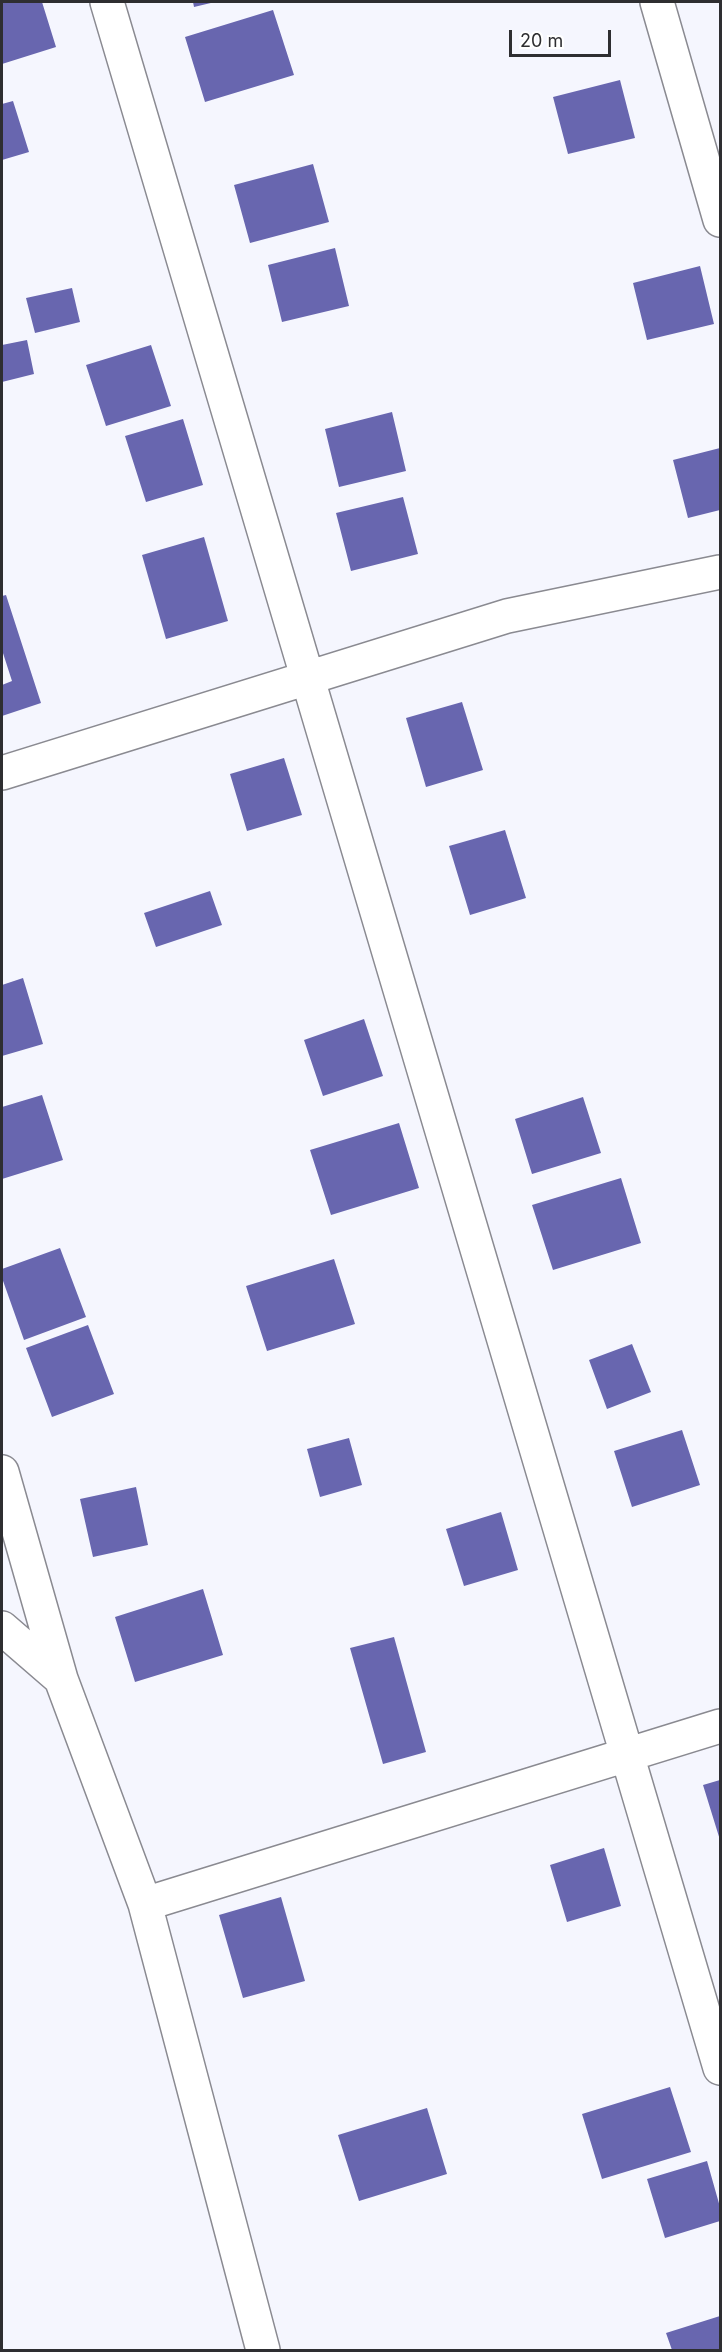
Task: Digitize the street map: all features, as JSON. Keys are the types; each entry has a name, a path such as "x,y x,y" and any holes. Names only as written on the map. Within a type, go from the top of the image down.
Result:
{"street":[{"path":"107,2 720,2068"},
{"path":"657,2 720,220"},
{"path":"2,773 507,616 720,572"},
{"path":"2,1472 61,1679 145,1904 263,2350"},
{"path":"2,1628 61,1679"},
{"path":"145,1904 720,1726"}],"building":[{"path":"2,2 42,2 56,47 2,64"},
{"path":"193,2 215,2 194,7"},
{"path":"273,10 294,75 205,102 185,37"},
{"path":"620,80 635,138 568,154 553,97"},
{"path":"13,101 29,152 2,160 2,104"},
{"path":"313,164 329,222 250,243 234,185"},
{"path":"335,248 349,306 282,322 268,265"},
{"path":"700,266 714,324 647,340 633,283"},
{"path":"72,288 80,322 35,333 26,298"},
{"path":"27,340 34,374 2,382 2,345"},
{"path":"151,345 171,406 106,426 86,365"},
{"path":"392,412 406,471 339,487 325,429"},
{"path":"183,419 203,485 146,502 125,436"},
{"path":"720,448 720,510 688,518 673,460"},
{"path":"403,497 418,554 351,571 336,513"},
{"path":"204,537 228,621 166,639 142,555"},
{"path":"6,595 41,703 2,716 2,685 12,681 2,650 2,596"},
{"path":"462,702 483,770 426,787 406,718"},
{"path":"284,758 302,815 247,831 230,774"},
{"path":"505,830 526,898 470,915 449,846"},
{"path":"210,891 222,925 156,947 144,913"},
{"path":"23,978 43,1044 2,1056 2,985"},
{"path":"364,1019 383,1076 323,1096 304,1040"},
{"path":"42,1095 63,1160 2,1179 2,1107"},
{"path":"583,1097 601,1153 532,1174 515,1119"},
{"path":"399,1123 419,1188 331,1215 310,1150"},
{"path":"621,1178 641,1243 553,1270 532,1205"},
{"path":"60,1248 86,1317 24,1340 2,1278 2,1269"},
{"path":"334,1259 355,1324 267,1351 246,1286"},
{"path":"88,1325 114,1394 52,1417 26,1348"},
{"path":"632,1344 651,1392 607,1409 589,1360"},
{"path":"682,1430 700,1485 632,1507 614,1451"},
{"path":"349,1438 362,1485 320,1497 307,1449"},
{"path":"136,1487 148,1545 93,1557 80,1499"},
{"path":"501,1512 518,1570 464,1586 446,1529"},
{"path":"203,1589 223,1655 135,1682 115,1617"},
{"path":"394,1637 426,1752 383,1764 350,1648"},
{"path":"720,1780 720,1840 703,1785"},
{"path":"604,1848 621,1906 567,1922 550,1865"},
{"path":"281,1897 305,1981 243,1998 219,1915"},
{"path":"670,2087 691,2152 602,2179 582,2114"},
{"path":"427,2108 447,2174 359,2201 338,2135"},
{"path":"707,2161 720,2207 720,2221 665,2238 647,2179"},
{"path":"720,2316 720,2350 672,2350 666,2333"}]}
